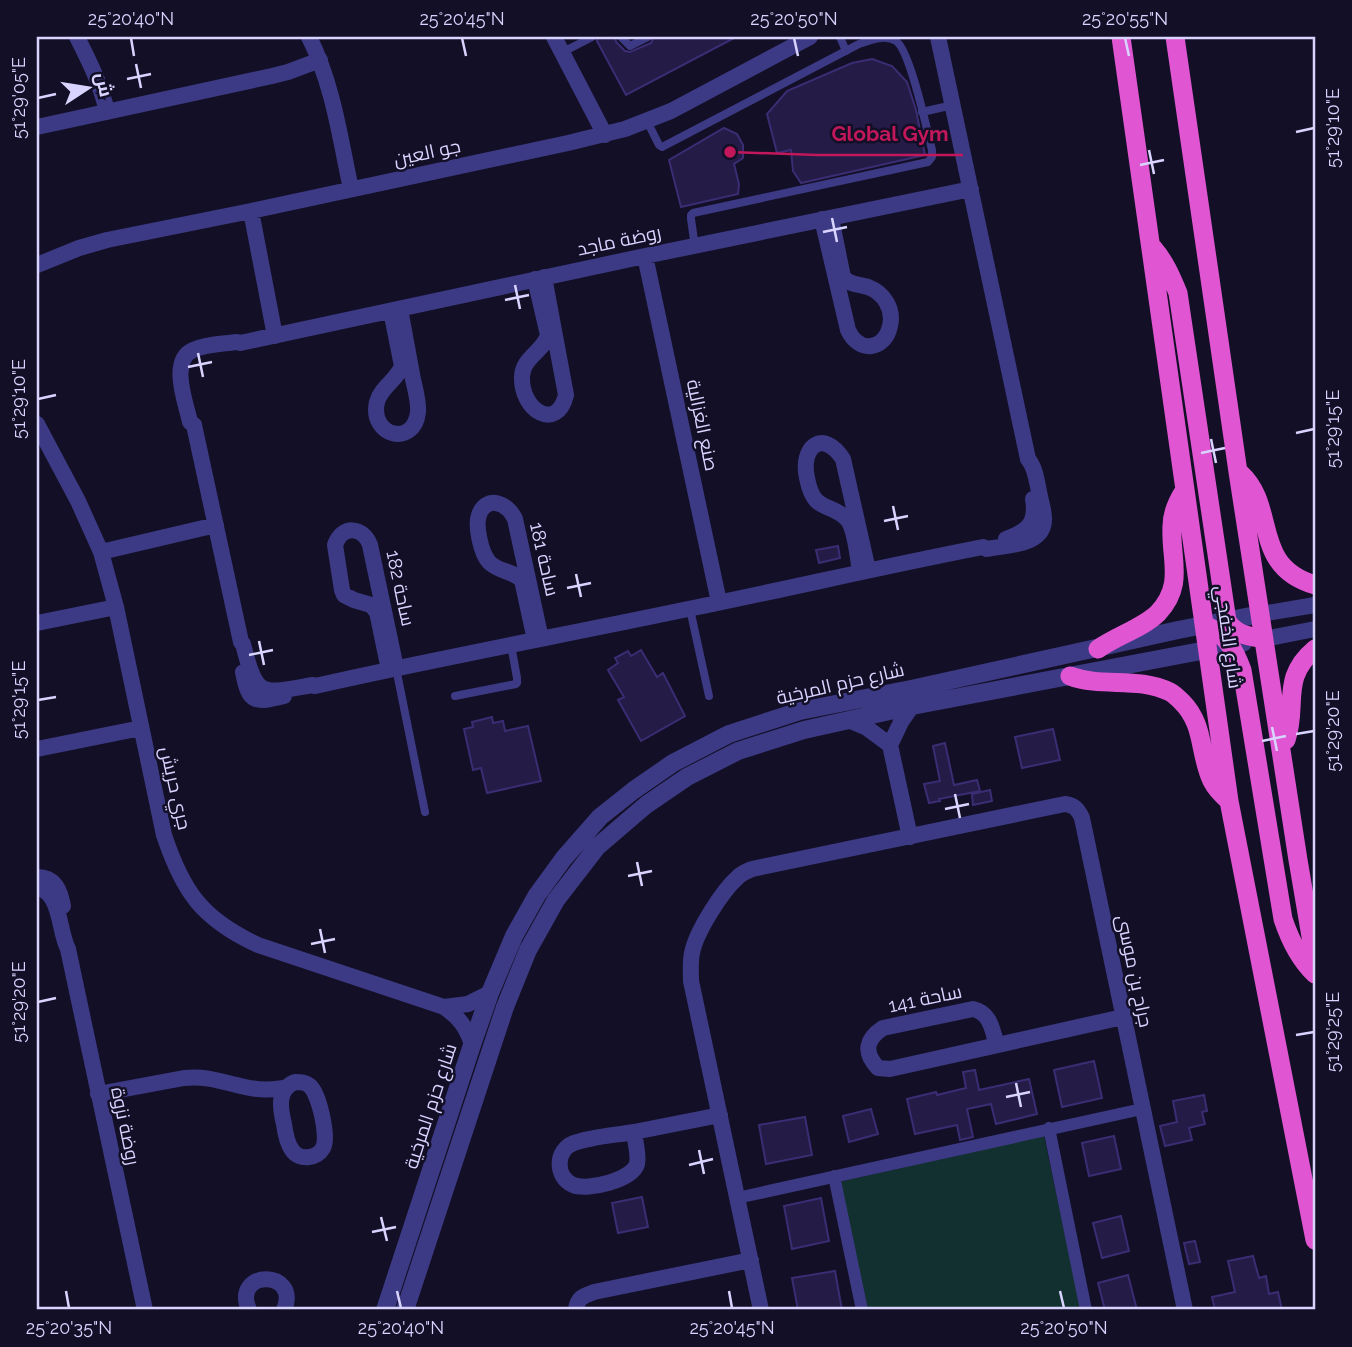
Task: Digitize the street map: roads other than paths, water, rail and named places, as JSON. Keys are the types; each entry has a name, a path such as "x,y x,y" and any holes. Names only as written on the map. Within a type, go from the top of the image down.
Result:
{"highway":[{"name":"شارع الخفجي","path":"1121,37 1229,801 1315,1240"},
{"name":"شارع الخفجي","path":"1175,37 1238,472 1315,960"},
{"path":"1150,244 1162,258 1178,293 1227,621 1241,634 1264,639"},
{"path":"1238,472 1254,491 1267,539 1277,559 1301,580 1315,585"},
{"path":"1098,649 1147,622 1165,604 1174,581 1173,516 1184,491"},
{"path":"1204,625 1220,633 1231,645 1242,670 1283,919 1293,945 1315,974"},
{"path":"1281,750 1288,734 1294,680 1304,660 1315,649"},
{"path":"1070,676 1093,682 1146,683 1172,692 1193,716 1212,782 1229,801"}],"street":[{"path":"76,37 98,79 107,112"},
{"path":"309,37 329,86 351,189"},
{"path":"554,37 605,135"},
{"name":"جو العين","path":"37,265 107,240 605,135 647,121 708,92 810,37"},
{"name":"روضة ماجد","path":"938,37 971,189 1028,459 1034,506 1033,519 1025,530 983,547 315,686 278,691 262,689 253,677 241,642 194,425 197,421 189,383 195,361 240,343 971,189"},
{"path":"37,127 272,76 320,60"},
{"path":"251,211 275,336"},
{"path":"827,218 843,277 850,283 866,286 883,296 891,312 889,333 873,346 855,342 848,330 827,218"},
{"name":"صنع الغزالية","path":"645,256 719,602"},
{"path":"540,278 566,395 559,410 549,414 531,408 523,388 523,369 526,362 548,335 540,278"},
{"path":"841,301 848,292 860,285"},
{"path":"396,310 418,414 410,430 393,434 385,431 377,414 378,399 402,366 396,310"},
{"path":"535,354 543,353 559,358"},
{"path":"389,384 403,384 415,391"},
{"name":"جري حريش","path":"37,424 78,501 101,552 116,607 164,835 173,862 186,887 205,911 234,934 258,945 444,1007 461,1021 472,1045"},
{"path":"819,444 832,446 843,459 864,571 850,525 844,516 818,503 810,488 805,459 811,448 819,444"},
{"path":"833,510 850,490"},
{"name":"ساحة 181","path":"501,503 508,507 515,519 538,640 522,580 496,568 483,552 478,516 487,505 501,503"},
{"path":"101,552 216,525"},
{"name":"ساحة 182","path":"347,532 359,532 368,540 379,583 392,669 374,607 348,598 342,590 335,545 341,535 347,532"},
{"path":"508,572 517,562 522,550"},
{"path":"364,603 379,583"},
{"name":"شارع حزم المرخية","path":"385,1310 472,1045 514,936 537,895 564,858 600,817 634,790 673,763 729,734 800,711 1204,625 1315,605"},
{"path":"37,623 116,607"},
{"name":"شارع حزم المرخية","path":"405,1310 505,1007 528,950 556,900 597,847 646,805 687,777 738,751 804,730 912,706 1315,629"},
{"path":"910,837 890,745 912,706"},
{"path":"848,720 867,728 890,745"},
{"path":"37,749 141,728"},
{"name":"جراح بن موسى","path":"761,1310 691,981 692,952 701,929 740,874 762,866 1057,805 1073,805 1082,818 1185,1310"},
{"name":"روضة نزوة","path":"37,877 54,882 61,893 69,935 68,950"},
{"name":"روضة نزوة","path":"37,887 46,891 53,900 68,950 145,1310"},
{"name":"جري حريش","path":"444,1007 468,1004 490,993"},
{"name":"ساحة 141","path":"997,1045 986,1015 973,1009 883,1028 869,1041 868,1051 871,1061 878,1068 890,1069 1123,1017"},
{"path":"98,1094 184,1077 215,1079 263,1090 284,1088 301,1082 315,1093 323,1119 326,1140 318,1154 303,1157 290,1148 281,1110 284,1088"},
{"path":"242,1087 281,1110"},
{"path":"737,1198 1142,1108"},
{"path":"634,1132 638,1158 632,1173 624,1178 580,1187 573,1185 562,1174 559,1167 562,1152 574,1143 720,1115"},
{"path":"1049,1128 1086,1310"},
{"path":"834,1176 862,1310"},
{"path":"576,1310 580,1298 594,1292 751,1260"},
{"path":"249,1310 246,1301 250,1286 256,1281 271,1279 284,1289 284,1310"}],"lane":[{"path":"563,52 592,37"},
{"path":"621,37 630,46 648,37"},
{"path":"840,37 846,51"},
{"path":"647,121 660,147 664,146 870,40 885,38 897,42 906,55 932,150 932,157 928,162 694,213 691,219 695,247"},
{"path":"922,112 953,106"},
{"path":"690,609 709,696"},
{"path":"455,696 516,684 511,645"},
{"path":"392,669 425,812"}],"place":[{"name":"Global Gym","path":"730,152"}]}
